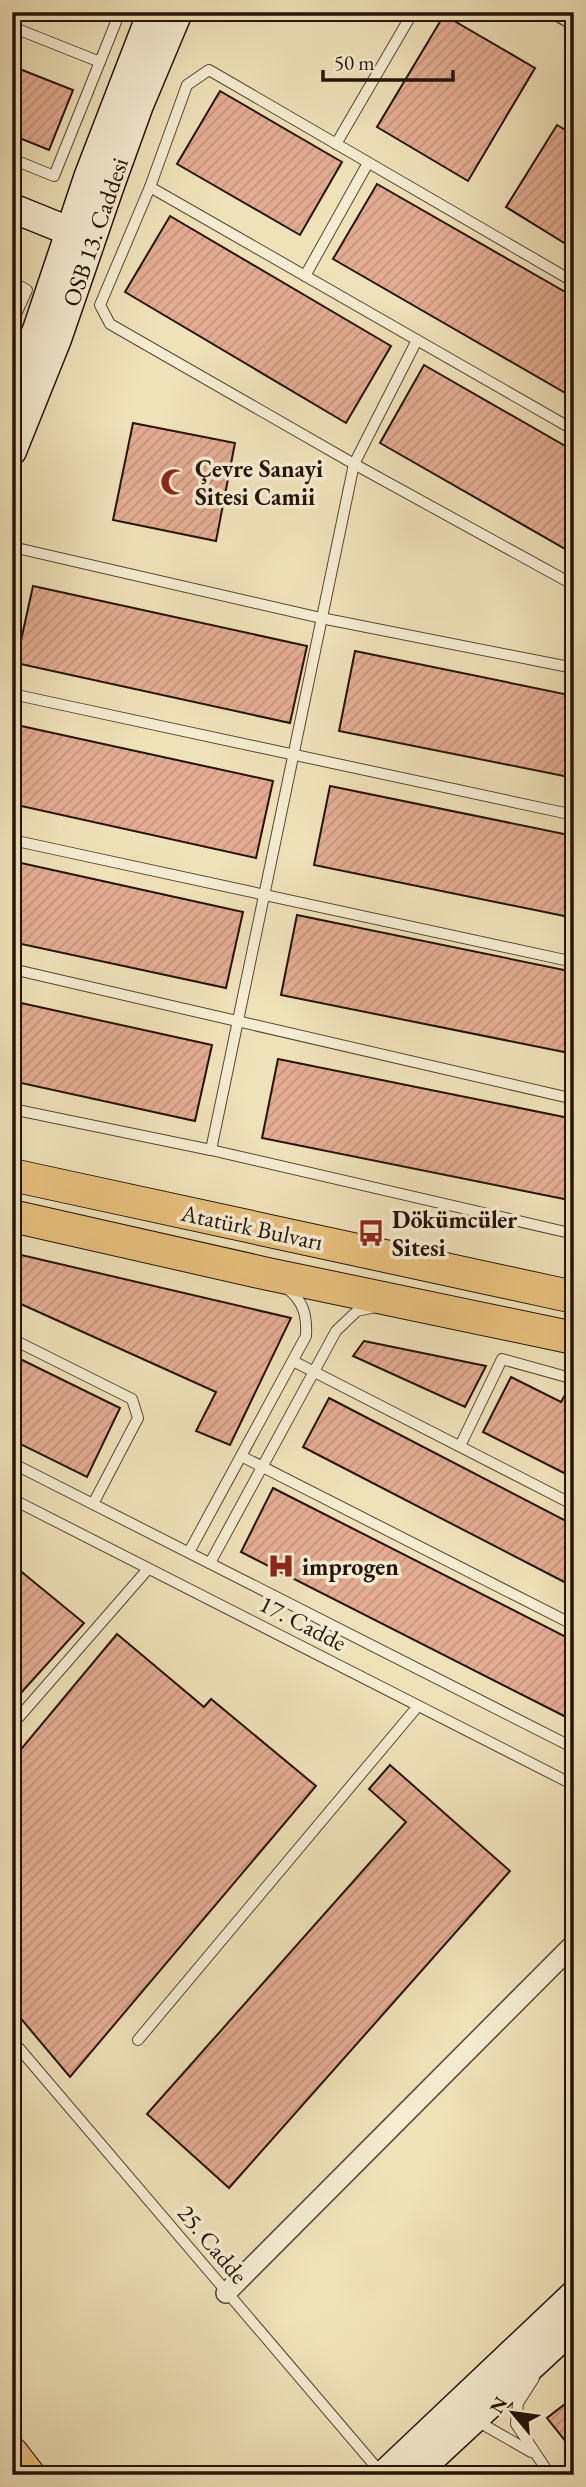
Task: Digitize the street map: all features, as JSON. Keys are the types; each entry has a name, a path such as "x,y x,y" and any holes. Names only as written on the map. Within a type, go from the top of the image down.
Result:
{"main road":[{"name":"Atatürk Bulvarı","path":"12,1175 574,1297"},
{"name":"Atatürk Bulvarı","path":"12,1216 268,1274 574,1338"}],"street":[{"name":"OSB 13. Caddesi","path":"12,390 37,330 69,231 152,12"},
{"name":"OSB 13. Caddesi","path":"12,451 57,340 109,188 177,12"},
{"path":"560,12 574,20"},
{"path":"12,208 69,231"},
{"path":"226,2292 574,1944"},
{"path":"413,2475 462,2414 574,2295"},
{"path":"383,2475 566,2334"}],"lane":[{"path":"12,159 54,176 120,12"},
{"path":"336,144 413,12"},
{"path":"12,27 100,62"},
{"path":"574,282 209,70 187,85 150,187 100,305 110,324 354,464 574,585"},
{"path":"305,276 369,163"},
{"path":"150,187 574,430"},
{"path":"12,282 27,290 12,323"},
{"path":"211,1150 354,464 417,340"},
{"path":"12,551 21,550 321,618 574,668"},
{"path":"12,694 574,815"},
{"path":"12,840 574,962"},
{"path":"12,969 574,1099"},
{"path":"12,1108 211,1150 574,1234"},
{"path":"189,1552 306,1336 307,1315 296,1296 268,1274"},
{"path":"210,1563 336,1331 357,1311 398,1302"},
{"path":"12,1339 132,1399 138,1418 93,1504"},
{"path":"460,1446 502,1359 574,1379"},
{"path":"293,1361 574,1505"},
{"path":"241,1456 574,1625"},
{"path":"12,1463 574,1748"},
{"name":"17. Cadde","path":"12,1499 574,1785"},
{"path":"12,1725 148,1569"},
{"path":"138,2040 418,1706"},
{"name":"25. Cadde","path":"12,2040 383,2475"},
{"path":"550,2475 516,2424 518,2403 566,2334"},
{"path":"462,2414 534,2454"}],"building":[{"path":"444,15 535,68 468,181 377,127"},
{"path":"12,66 73,90 49,150 12,135"},
{"path":"220,91 342,162 300,235 177,164"},
{"path":"557,125 574,135 574,249 506,207"},
{"path":"377,184 574,297 574,398 333,259"},
{"path":"170,216 391,346 346,423 125,292"},
{"path":"424,365 574,451 574,554 380,443"},
{"name":"Çevre Sanayi Sitesi Camii","path":"133,423 235,443 216,541 113,520"},
{"path":"33,586 307,646 290,723 16,663"},
{"path":"355,651 574,696 574,778 339,731"},
{"path":"12,724 273,781 256,858 12,804"},
{"path":"330,786 574,836 574,918 314,865"},
{"path":"12,861 243,912 226,988 12,942"},
{"path":"297,915 574,972 574,1054 281,995"},
{"path":"12,1001 212,1045 195,1121 12,1081"},
{"path":"278,1059 574,1119 574,1201 262,1138"},
{"path":"17,1254 291,1318 230,1445 196,1431 216,1392 12,1300 12,1266"},
{"path":"364,1341 486,1366 465,1407 353,1356"},
{"path":"12,1355 120,1408 87,1477 12,1440"},
{"path":"511,1377 561,1402 570,1386 574,1386 574,1478 483,1432"},
{"path":"329,1398 574,1525 574,1587 303,1447"},
{"path":"273,1488 574,1641 574,1721 241,1552"},
{"path":"12,1564 84,1623 12,1703"},
{"path":"117,1634 204,1707 211,1699 316,1786 70,2077 12,2008 12,1760"},
{"path":"390,1765 510,1871 229,2188 147,2114 406,1822 369,1789"},
{"path":"574,2397 574,2452 547,2418"}],"place":[{"name":"Çevre Sanayi Sitesi Camii","path":"174,482"},
{"name":"Dökümcüler Sitesi","path":"371,1233"},
{"name":"improgen","path":"281,1566"}]}
